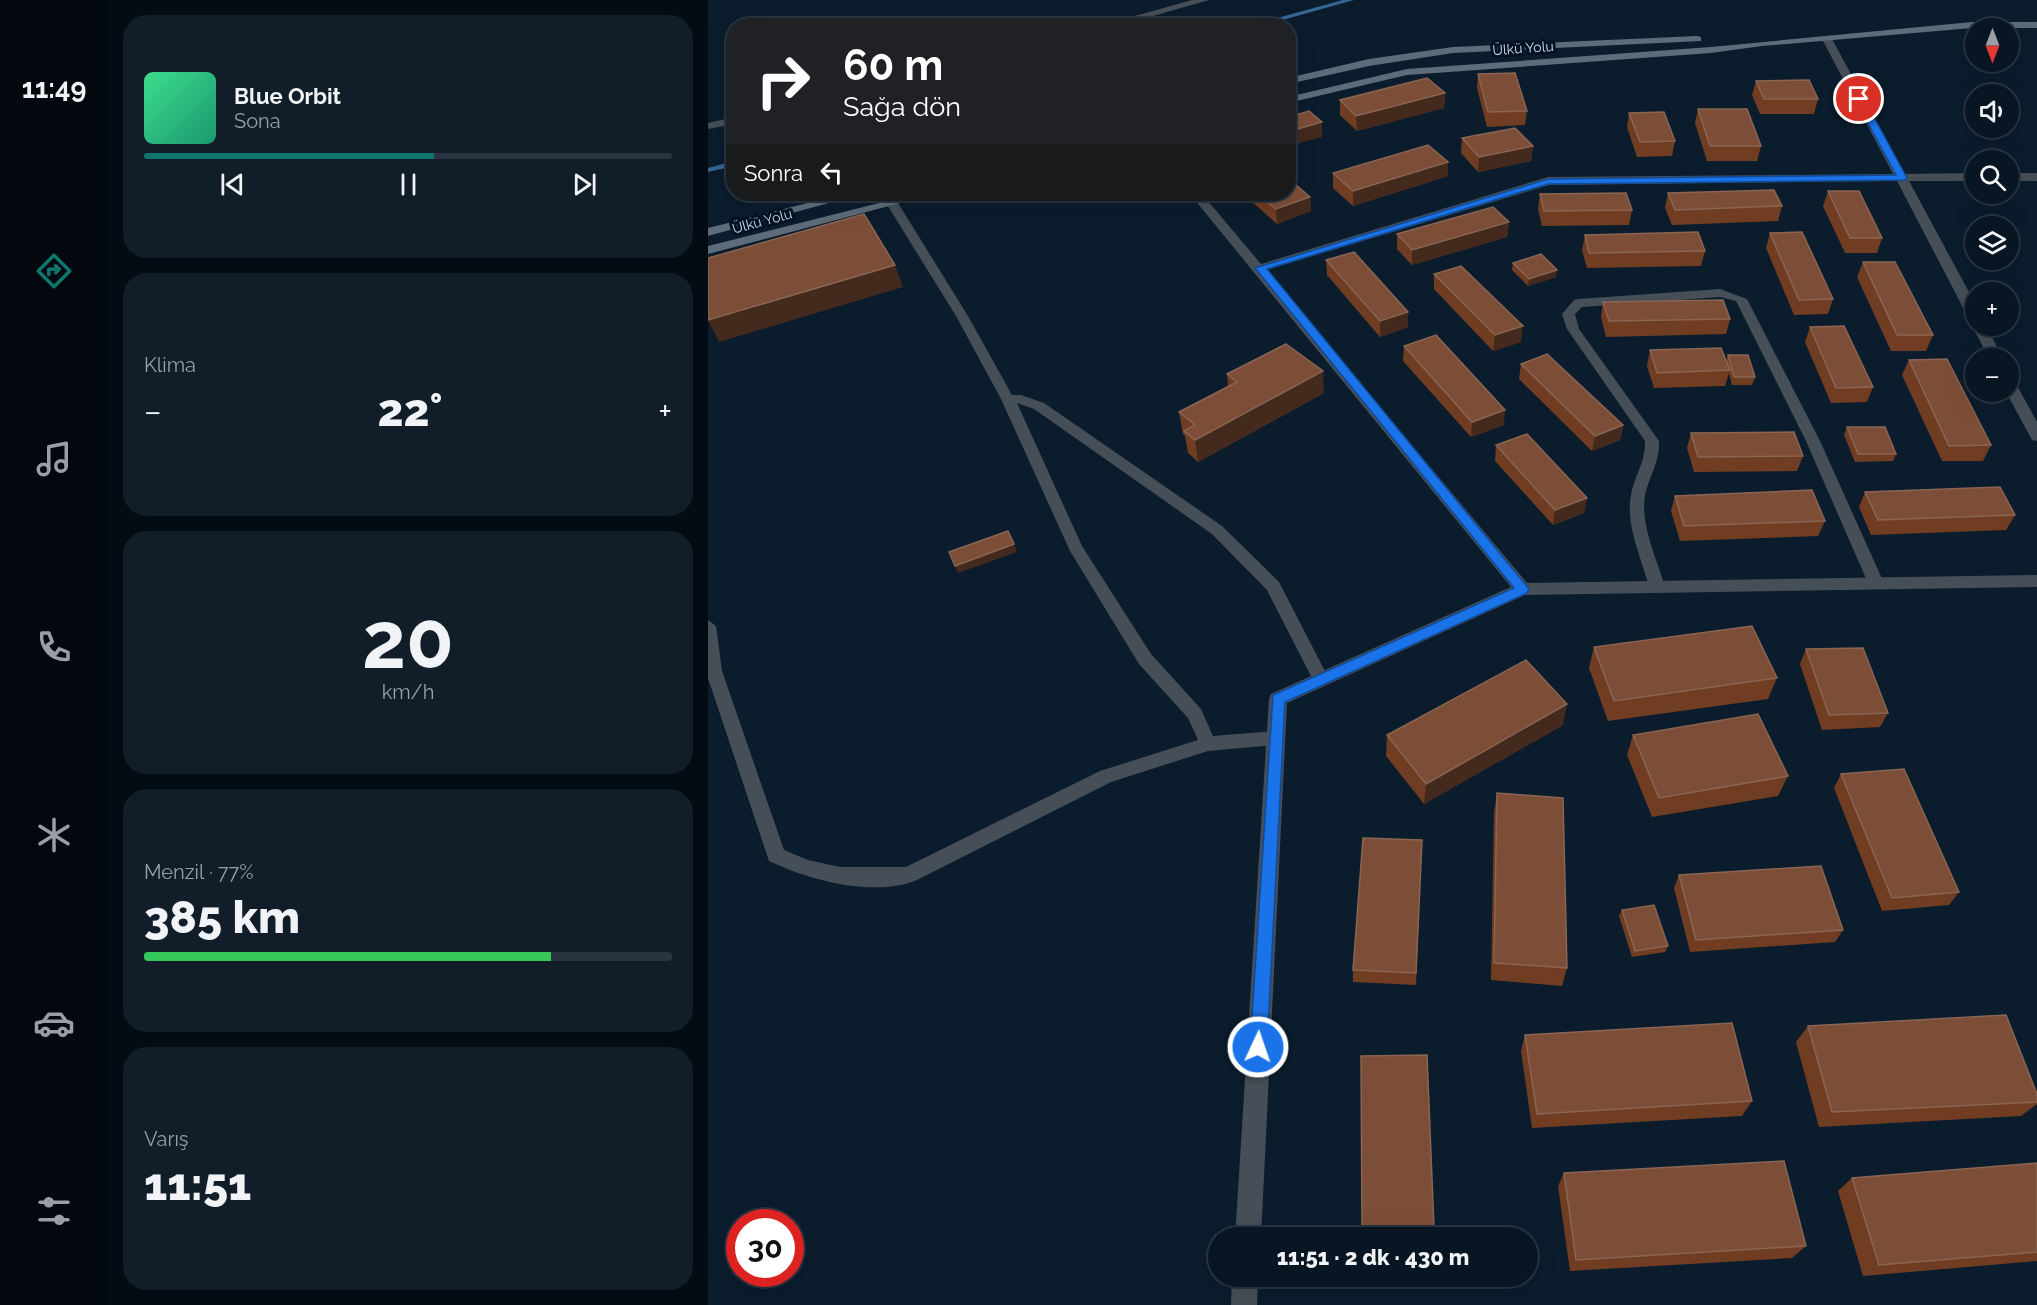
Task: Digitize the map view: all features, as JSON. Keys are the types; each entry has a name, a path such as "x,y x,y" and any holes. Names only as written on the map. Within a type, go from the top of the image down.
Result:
{"main road":[{"name":"Ülkü Yolu","path":"1296,98 1407,72 1711,50 1762,43 1972,25 2037,25"},
{"name":"Ülkü Yolu","path":"1296,79 1367,62 1470,49 1706,39 1762,43"},
{"name":"Ülkü Yolu","path":"708,232 829,201"},
{"name":"Ülkü Yolu","path":"708,250 900,201"}],"street":[{"path":"1134,18 1203,0"},
{"path":"1827,39 1965,298"},
{"path":"708,126 726,122"},
{"path":"1260,268 1548,182 1965,177"},
{"path":"2019,177 2037,177"},
{"path":"1202,201 1260,268 1523,589"},
{"path":"2019,402 2037,436"},
{"path":"1249,1227 1278,699 1523,589 2037,581"},
{"path":"1244,1305 1245,1287"}],"lane":[{"path":"892,203 962,316 1008,399 1076,547 1145,659 1194,714 1208,744"},
{"path":"1657,587 1637,508 1638,494 1652,461 1652,441 1573,329 1568,314 1578,303 1720,293 1741,299 1814,441 1876,583"},
{"path":"1008,399 1021,399 1039,406 1217,530 1273,586 1321,680"},
{"path":"708,626 714,671 776,855 796,866 819,873 875,879 908,875 1106,776 1208,744 1276,738"}],"building":[{"path":"1515,73 1527,111 1488,112 1478,74"},
{"path":"1427,78 1445,93 1356,116 1340,100"},
{"path":"1809,80 1818,99 1764,99 1756,81"},
{"path":"1698,109 1747,109 1761,146 1710,146"},
{"path":"1309,111 1322,122 1296,130 1296,115"},
{"path":"1664,112 1675,141 1640,142 1629,113"},
{"path":"1515,128 1533,146 1479,157 1462,138"},
{"path":"1428,145 1448,162 1353,191 1333,173"},
{"path":"1296,185 1310,197 1276,209 1266,201 1296,201"},
{"path":"1774,190 1782,206 1675,210 1668,193"},
{"path":"1828,191 1859,191 1882,238 1850,238"},
{"path":"1626,193 1632,210 1544,211 1540,194"},
{"path":"1493,207 1509,222 1412,250 1397,234"},
{"path":"864,214 895,265 708,320 708,258"},
{"path":"1698,232 1705,251 1589,253 1585,235"},
{"path":"1802,232 1833,299 1799,300 1770,233"},
{"path":"1354,252 1408,312 1380,321 1326,260"},
{"path":"1541,254 1557,270 1529,279 1513,263"},
{"path":"1863,262 1895,262 1933,335 1897,335"},
{"path":"1461,266 1523,326 1495,335 1434,274"},
{"path":"1723,300 1730,319 1609,321 1603,302"},
{"path":"1844,326 1873,387 1836,388 1810,327"},
{"path":"1436,335 1505,410 1472,422 1404,346"},
{"path":"1286,344 1323,371 1195,440 1184,431 1195,425 1179,412 1237,382 1227,374"},
{"path":"1721,348 1730,370 1657,373 1650,350"},
{"path":"1547,354 1623,425 1595,436 1521,364"},
{"path":"1728,355 1748,355 1755,377 1734,377"},
{"path":"1947,359 1965,394 1965,402 1969,402 1991,445 1949,446 1909,360"},
{"path":"1847,427 1885,427 1896,454 1858,454"},
{"path":"1794,432 1803,456 1698,457 1691,433"},
{"path":"1527,434 1587,498 1555,510 1496,445"},
{"path":"2000,487 2015,515 1878,520 1865,492"},
{"path":"1812,490 1825,521 1684,526 1675,496"},
{"path":"1008,531 1014,544 955,566 949,552"},
{"path":"1752,626 1777,678 1614,701 1594,647"},
{"path":"1863,648 1888,713 1829,715 1806,649"},
{"path":"1526,660 1567,704 1426,784 1387,735"},
{"path":"1758,714 1788,776 1659,798 1633,735"},
{"path":"1904,769 1959,892 1892,898 1841,774"},
{"path":"1497,793 1563,798 1567,968 1494,963"},
{"path":"1363,838 1422,840 1416,973 1353,970"},
{"path":"1821,866 1843,930 1696,940 1679,875"},
{"path":"1654,905 1668,946 1635,951 1622,910"},
{"path":"2006,1015 2037,1094 2037,1102 1832,1112 1808,1026"},
{"path":"1732,1023 1752,1101 1537,1114 1525,1035"},
{"path":"1427,1055 1434,1227 1362,1227 1361,1056"},
{"path":"1784,1161 1806,1246 1576,1260 1564,1173"},
{"path":"2037,1163 2037,1252 1879,1265 1852,1178"}],"waterway":[{"path":"1282,18 1351,0"},
{"path":"708,170 726,165"}],"route":[{"path":"1258,1047 1278,699 1523,589 1260,268 1548,182 1902,178 1859,99"}]}
